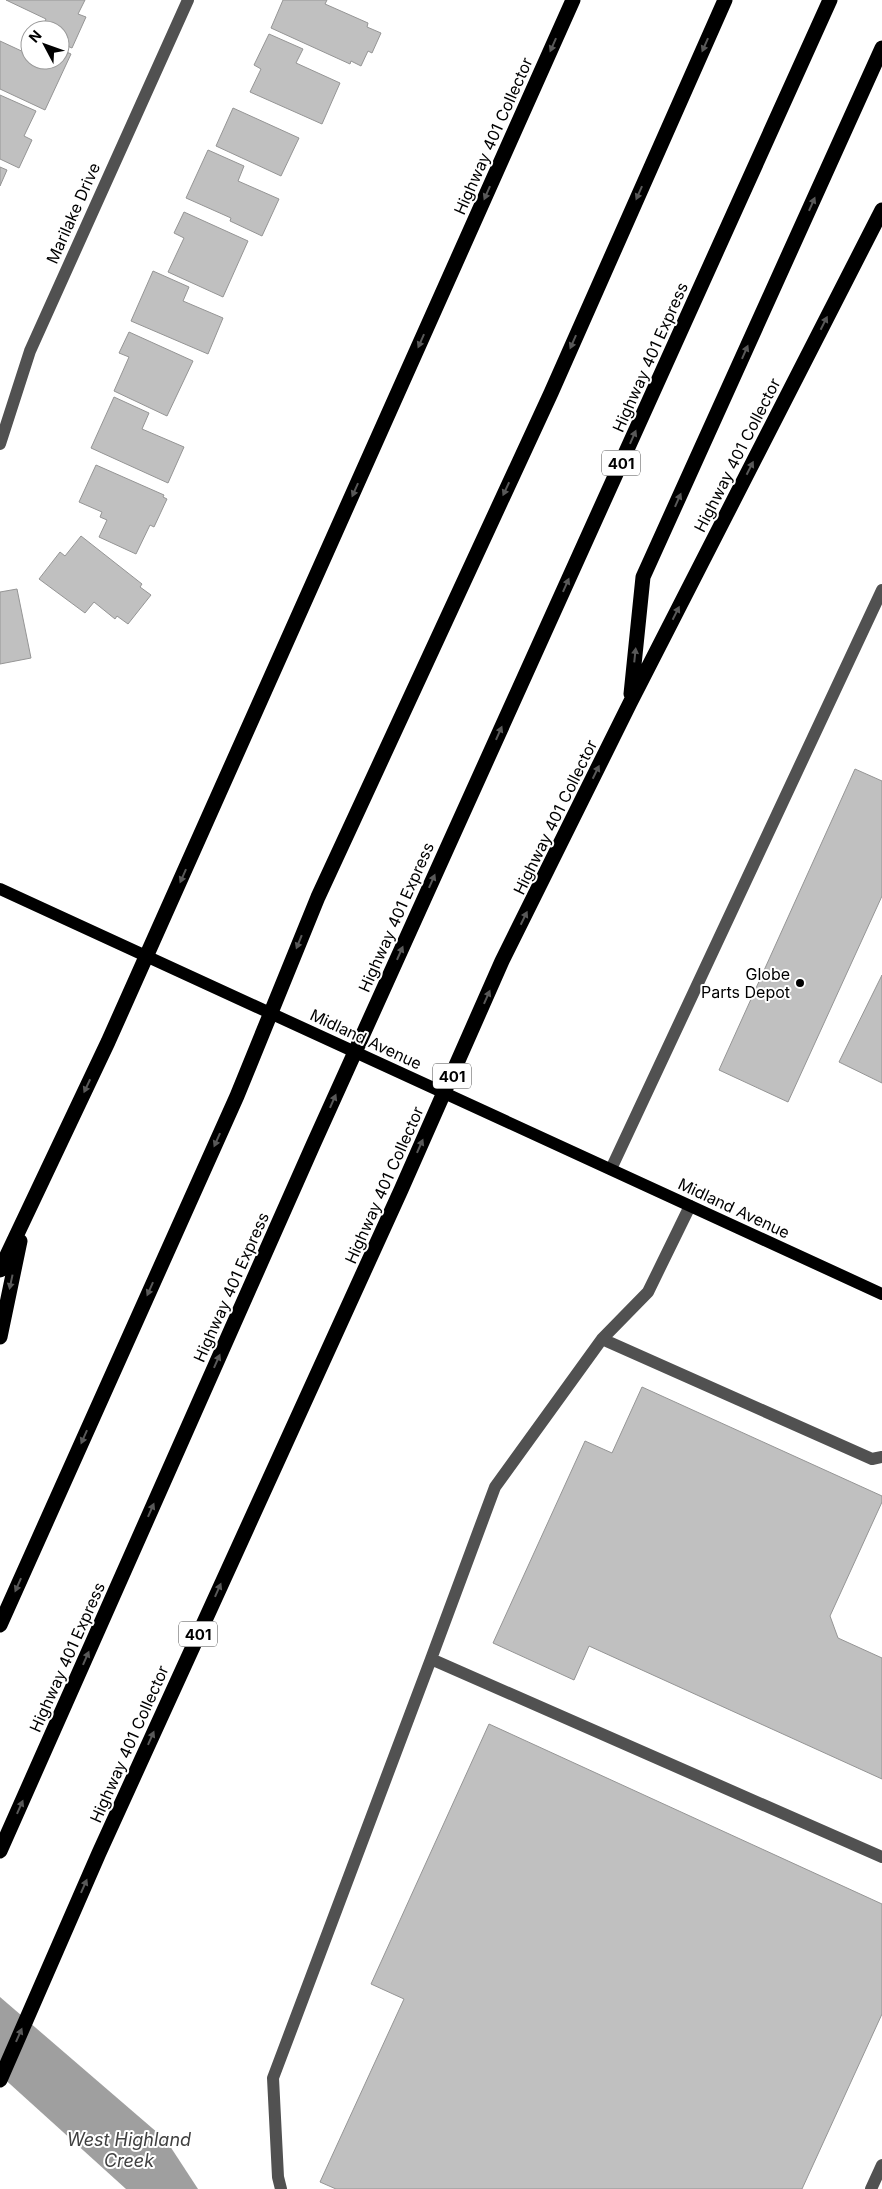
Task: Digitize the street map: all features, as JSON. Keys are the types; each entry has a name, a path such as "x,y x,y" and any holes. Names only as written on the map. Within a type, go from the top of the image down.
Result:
{"highway":[{"name":"Highway 401 Collector","path":"0,1270 108,1042 203,832 573,0"},
{"path":"0,1625 237,1096 318,897 551,393 725,0"},
{"name":"Highway 401 Express","path":"0,1852 313,1145 830,0"},
{"path":"630,703 643,577 882,48"},
{"name":"Highway 401 Collector","path":"0,2080 99,1853 401,1190 502,961 630,703 882,210"},
{"path":"0,1337 25,1217"}],"main road":[{"name":"Midland Avenue","path":"0,888 882,1294"}],"street":[{"name":"Marilake Drive","path":"0,444 30,351 188,0"},
{"path":"611,1169 882,590"},
{"path":"281,2189 278,2177 273,2078 495,1487 602,1339 648,1292 690,1206"},
{"path":"602,1339 872,1459 882,1457"},
{"path":"431,1659 882,1857"},
{"path":"872,2189 882,2165"}],"water":[{"name":"West Highland Creek","path":"0,1997 166,2140 198,2189 126,2189 0,2075"}],"building":[{"path":"6,0 85,0 78,14 86,17 72,48 70,47 70,20 46,19"},
{"path":"283,0 327,0 325,4 368,23 367,27 381,33 372,53 368,51 361,66 351,61 350,64 271,28"},
{"path":"269,34 303,49 296,63 340,83 322,124 250,92 261,69 254,65"},
{"path":"0,41 20,50 20,70 64,70 45,110 0,89"},
{"path":"0,95 36,111 24,136 32,140 19,168 0,159"},
{"path":"233,108 299,138 281,176 216,146"},
{"path":"208,150 244,166 238,181 279,199 262,236 230,221 231,218 186,198"},
{"path":"0,167 7,170 0,186"},
{"path":"184,212 248,241 223,297 168,272 184,238 174,233"},
{"path":"153,271 189,287 183,301 223,318 208,354 131,321"},
{"path":"129,332 193,361 167,416 114,391 129,357 119,353"},
{"path":"114,397 149,413 142,429 184,447 168,483 91,448"},
{"path":"96,465 164,495 163,497 167,499 154,527 150,525 136,554 99,537 107,520 100,517 102,512 79,502"},
{"path":"81,536 142,584 140,587 151,595 128,624 117,616 115,619 94,602 85,613 39,579 60,552 65,556"},
{"path":"17,589 31,658 0,664 0,592"},
{"name":"Globe Parts Depot","path":"855,769 882,781 882,896 788,1102 719,1070"},
{"path":"882,975 882,1083 839,1062"},
{"path":"642,1387 882,1496 882,1502 830,1616 838,1638 882,1658 882,1779 589,1646 574,1680 493,1643 585,1441 612,1453"},
{"path":"489,1724 882,1904 882,2014 802,2189 336,2189 320,2182 404,1999 371,1984"}],"place":[{"name":"Globe Parts Depot","path":"800,983"}]}
